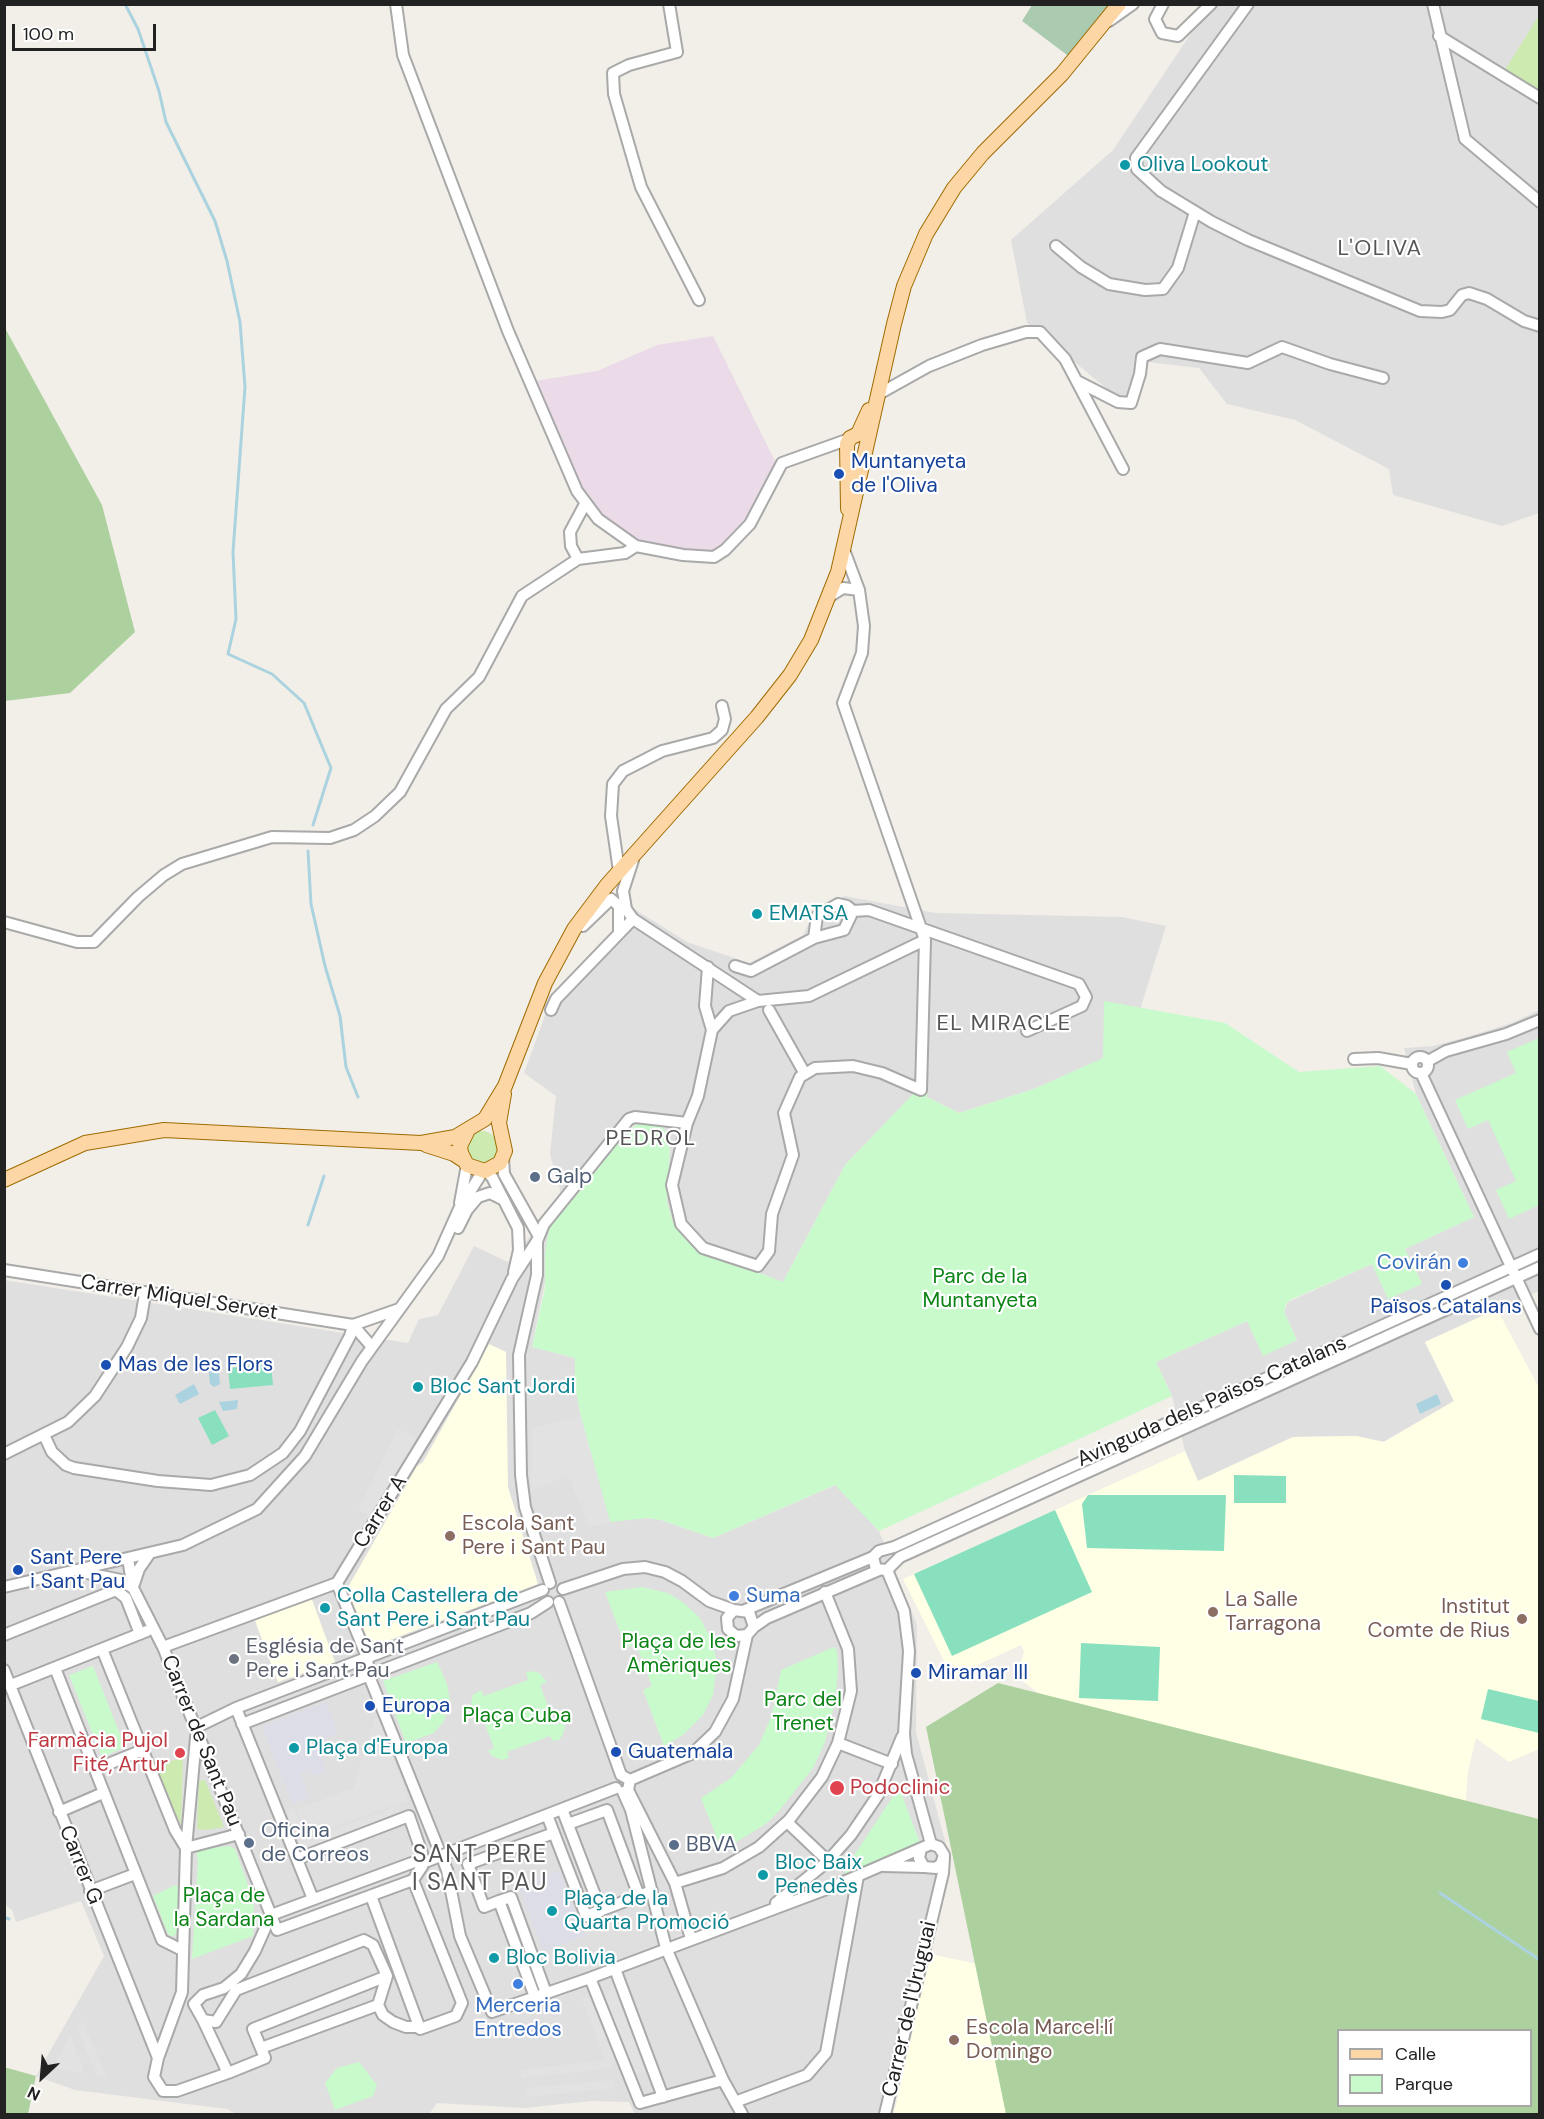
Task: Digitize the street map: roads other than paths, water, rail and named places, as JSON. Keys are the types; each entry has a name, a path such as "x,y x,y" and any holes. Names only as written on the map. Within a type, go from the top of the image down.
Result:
{"main road":[{"path":"4,1180 85,1143 164,1130 421,1143 455,1137 471,1130 485,1119 505,1086 545,983 561,951 588,909 776,693 806,648 830,596 844,550 904,286 922,242 940,210 983,153 1062,74 1119,4"},
{"path":"848,531 845,442 858,434 878,395"},
{"path":"421,1143 454,1154 484,1171 496,1167 503,1158 499,1123 505,1086"},
{"path":"465,1162 460,1146 471,1130 491,1127 502,1137"}],"street":[{"path":"396,4 403,55 507,331 585,504 598,519 636,546 683,555 714,557 725,550 750,524 782,463 845,442 867,445"},
{"path":"669,4 677,52 629,65 613,74 614,94 641,186 699,300"},
{"path":"1104,24 1133,4"},
{"path":"1163,4 1155,19 1162,33 1178,36 1211,4"},
{"path":"1248,4 1136,158 1137,169 1195,212 1248,240 1420,311 1450,310 1462,295 1474,294 1524,321 1539,326"},
{"path":"1432,4 1465,139 1539,202"},
{"path":"1439,36 1539,98"},
{"path":"1056,246 1080,267 1109,284 1144,290 1163,289 1178,268 1195,212"},
{"path":"878,395 929,366 982,345 1026,332 1040,332 1065,359 1123,469"},
{"path":"1077,381 1118,402 1131,403 1142,357 1160,349 1248,363 1282,347 1330,364 1383,378"},
{"path":"578,559 571,546 570,532 585,504"},
{"path":"4,922 77,942 94,942 138,897 164,874 182,864 272,837 330,838 354,830 375,816 400,792 446,709 479,677 522,596 578,559 625,554 636,546"},
{"path":"708,967 705,1006 712,1030 698,1096 687,1124 672,1185 681,1224 703,1248 758,1266 769,1251 772,1214 793,1155 784,1113 800,1077 815,1068 853,1066 882,1073 921,1090 924,934 843,703 862,653 864,626 859,590 844,550"},
{"path":"838,572 854,573"},
{"path":"838,572 859,590"},
{"path":"830,596 843,588 859,590"},
{"path":"619,872 611,816 613,784 623,771 662,751 712,738 722,730 725,719 722,706"},
{"path":"636,852 624,888 626,909 633,919 758,1001"},
{"path":"561,951 611,898 624,888"},
{"path":"611,898 620,906 620,933"},
{"path":"814,938 817,916 838,904 847,906 853,911 869,910 924,934 1079,984 1086,997 1082,1006 1027,1031"},
{"path":"735,966 751,971 814,938 844,930 853,911"},
{"path":"551,1010 556,999 633,919"},
{"path":"712,1030 729,1011 758,1001 809,996 924,934"},
{"path":"769,1010 805,1074"},
{"path":"1428,1061 1446,1052 1506,1034 1539,1020"},
{"path":"1412,1064 1418,1056 1428,1061"},
{"path":"1354,1059 1378,1058 1412,1064"},
{"path":"1421,1073 1428,1068 1428,1061"},
{"path":"1412,1064 1414,1071 1421,1073 1512,1266 1539,1329"},
{"path":"687,1124 635,1117 629,1119 531,1236 526,1257 533,1279 519,1355 520,1475 525,1507 547,1587 632,1810 666,1948 723,2080 742,2115"},
{"path":"503,1158 504,1174 531,1236 537,1275 533,1279"},
{"path":"459,1209 465,1162"},
{"path":"4,1587 183,1545 257,1509 305,1456 372,1347 438,1256 459,1209 484,1171 492,1177 518,1228 531,1236"},
{"path":"447,1239 478,1197 496,1194 506,1201"},
{"name":"Carrer A","path":"337,1583 472,1362 531,1236"},
{"name":"Avinguda dels Països Catalans","path":"886,1551 1539,1254"},
{"name":"Carrer A","path":"512,1279 526,1257"},
{"name":"Avinguda dels Països Catalans","path":"750,1631 767,1618 886,1568 900,1557 1539,1267"},
{"name":"Carrer Miquel Servet","path":"4,1270 353,1325 400,1309"},
{"path":"512,1279 521,1271 533,1279"},
{"path":"4,1454 44,1435 77,1415 110,1377 141,1317 145,1294"},
{"path":"353,1325 372,1347"},
{"path":"44,1435 57,1458 74,1468 158,1481 211,1485 250,1475 283,1453 300,1431 350,1336 353,1325"},
{"path":"750,1631 736,1636 728,1629 727,1618 740,1610 873,1557 879,1551 886,1551 891,1555 886,1568 904,1611 909,1651 904,1734 906,1754 926,1847 919,1858 927,1868 934,1903"},
{"path":"78,1571 121,1580 133,1588 139,1569 150,1553"},
{"path":"873,1557 873,1564 886,1568"},
{"path":"121,1580 122,1567 128,1559"},
{"name":"Carrer de Sant Pau","path":"128,1559 133,1588 163,1647 277,1930 371,1896"},
{"path":"228,2073 194,2004 203,1995 224,1988 242,1974 271,1915 417,1861 425,1862 624,1785 693,1753 715,1732 733,1700 753,1616 709,1601 665,1572 645,1568 623,1569 563,1589"},
{"path":"163,1647 337,1583 367,1657 369,1676 447,1870 460,1936 492,2012 615,1969 858,1876 880,1866 926,1847 939,1846 944,1855 941,1864 927,1868 880,1866"},
{"path":"242,1724 531,1613 563,1597 563,1589 558,1584 547,1587 236,1708 196,1727 186,1848 182,1992 158,2058 154,2077 163,2091 177,2091 265,2058 253,2029 387,1977"},
{"path":"4,1635 116,1590 126,1598 140,1634"},
{"path":"675,1884 723,1868 759,1847 787,1822 822,1777 838,1743 851,1691 848,1649 825,1592"},
{"path":"522,1597 531,1613"},
{"path":"11,1685 153,1629"},
{"path":"102,1649 175,1830 186,1848"},
{"path":"55,1668 162,1940 182,1950"},
{"name":"Carrer G","path":"4,1670 158,2058"},
{"path":"236,1708 313,1899"},
{"path":"766,1910 828,1861 866,1815 892,1764 904,1734"},
{"path":"838,1743 892,1764"},
{"path":"96,1769 143,1750"},
{"path":"624,1785 675,1884 691,1939"},
{"path":"59,1812 103,1793"},
{"path":"562,1809 601,1911"},
{"path":"568,1824 608,1810 639,1896"},
{"path":"547,1815 586,1916 652,1891"},
{"path":"297,1859 409,1816 425,1862"},
{"path":"787,1822 828,1861"},
{"path":"546,1993 511,1897 484,1907 468,1864 554,1833"},
{"path":"186,1848 239,1834"},
{"name":"Carrer de l'Uruguai","path":"885,2115 943,1873 944,1855"},
{"path":"420,2027 371,1896 413,1880 425,1862"},
{"path":"90,1891 135,1874"},
{"path":"735,2103 807,2075 826,2053 858,1876"},
{"path":"203,2020 216,2022 236,1990 364,1941 373,1945 387,1977 378,2005 383,2015 406,2027 420,2027 420,2029 456,2016 462,2002 413,1880"},
{"path":"499,1901 535,1997"},
{"path":"615,1969 663,2097"},
{"path":"591,1978 639,2109 663,2097 723,2080"},
{"path":"261,2048 378,2005"}],"water":[{"path":"218,1363 220,1384 214,1387 210,1384 208,1364"},
{"path":"194,1384 199,1394 180,1404 175,1395"},
{"path":"1437,1394 1441,1404 1420,1414 1416,1404"},
{"path":"238,1400 237,1409 223,1411 219,1402"}],"waterway":[{"path":"125,4 138,29 159,91 166,122 215,221 227,261 240,322 245,387 233,552 236,619 228,654 272,674 304,703 331,768 313,825"},
{"path":"308,851 311,904 325,966 340,1016 346,1067 358,1097"},
{"path":"308,1225 324,1176"},
{"path":"1440,1893 1540,1960"},
{"path":"4,1917 9,1919"}],"place":[{"name":"Oliva Lookout","path":"1125,165"},
{"name":"Muntanyeta de l'Oliva","path":"839,474"},
{"name":"EMATSA","path":"757,914"},
{"name":"Galp","path":"535,1177"},
{"name":"Covirán","path":"1463,1263"},
{"name":"Països Catalans","path":"1446,1285"},
{"name":"Mas de les Flors","path":"106,1365"},
{"name":"Bloc Sant Jordi","path":"418,1387"},
{"name":"Escola Sant Pere i Sant Pau","path":"450,1536"},
{"name":"Sant Pere i Sant Pau","path":"18,1570"},
{"name":"Suma","path":"734,1596"},
{"name":"Colla Castellera de Sant Pere i Sant Pau","path":"325,1608"},
{"name":"La Salle Tarragona","path":"1213,1612"},
{"name":"Institut Comte de Rius","path":"1522,1619"},
{"name":"Església de Sant Pere i Sant Pau","path":"234,1659"},
{"name":"Miramar III","path":"916,1673"},
{"name":"Europa","path":"370,1706"},
{"name":"Plaça d'Europa","path":"294,1748"},
{"name":"Guatemala","path":"616,1752"},
{"name":"Farmàcia Pujol Fité, Artur","path":"180,1753"},
{"name":"Podoclinic","path":"837,1788"},
{"name":"Oficina de Correos","path":"249,1843"},
{"name":"BBVA","path":"674,1845"},
{"name":"Bloc Baix Penedès","path":"763,1875"},
{"name":"Plaça de la Quarta Promoció","path":"552,1911"},
{"name":"Bloc Bolivia","path":"494,1958"},
{"name":"Merceria Entredos","path":"518,1984"},
{"name":"Escola Marcel·lí Domingo","path":"954,2040"}],"district":[{"name":"L'OLIVA","path":"1380,249"},
{"name":"EL MIRACLE","path":"1004,1024"},
{"name":"PEDROL","path":"651,1139"},
{"name":"SANT PERE I SANT PAU","path":"480,1870"}],"park label":[{"name":"Parc de la Muntanyeta","path":"980,1289"},
{"name":"Plaça de les Amèriques","path":"679,1654"},
{"name":"Parc del Trenet","path":"803,1712"},
{"name":"Plaça Cuba","path":"517,1716"},
{"name":"Plaça de la Sardana","path":"224,1908"}]}
